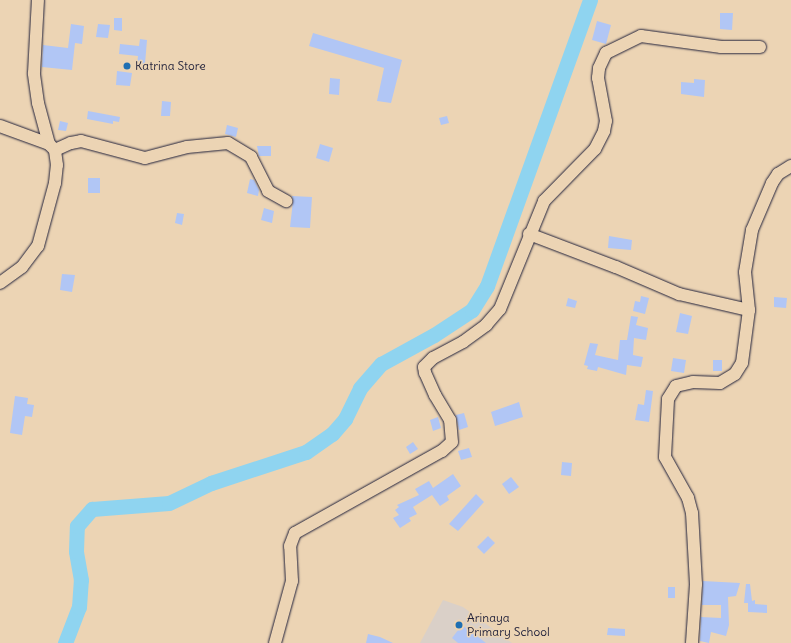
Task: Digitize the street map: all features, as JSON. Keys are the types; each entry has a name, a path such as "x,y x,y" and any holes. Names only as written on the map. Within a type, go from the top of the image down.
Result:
{"street":[{"path":"0,283 22,267 38,246 55,183 57,164 35,81 38,0"},
{"path":"275,643 292,581 290,546 295,533 435,456 452,442 450,420 435,395 425,373 424,367 433,358 463,342 486,325 500,310 529,234 544,201 586,159 604,131 605,110 599,68 603,58 612,48 641,36 721,47 760,47"},
{"path":"0,126 52,147 81,142 145,158 187,147 228,143 251,157 268,191 286,201"},
{"path":"692,643 696,584 692,513 688,498 665,458 668,399 676,386 693,382 720,383 735,374 742,363 749,310 745,272 752,230 772,183 778,174 791,166"},
{"path":"529,234 616,267 679,294 749,310"}],"shaded area":[{"name":"Arinaya Primary School","path":"443,600 463,607 512,643 420,643"}],"building":[{"path":"720,13 733,13 732,30 720,29"},
{"path":"114,18 122,18 122,31 114,30"},
{"path":"597,21 611,25 606,44 592,40"},
{"path":"71,24 84,26 82,44 75,43 72,70 42,67 43,45 68,48"},
{"path":"98,24 110,25 108,38 96,37"},
{"path":"313,33 402,60 391,103 377,101 384,68 309,46"},
{"path":"140,39 147,40 145,64 137,64 138,56 119,54 120,44 139,46"},
{"path":"117,71 132,73 130,86 116,85"},
{"path":"330,78 340,79 339,95 329,94"},
{"path":"694,79 705,80 704,97 681,94 681,82 694,83"},
{"path":"162,101 171,102 170,116 161,116"},
{"path":"88,111 120,117 119,122 113,121 113,124 87,119"},
{"path":"447,116 449,123 441,125 439,118"},
{"path":"60,121 68,123 66,131 58,130"},
{"path":"227,125 238,128 236,137 225,134"},
{"path":"320,144 333,148 329,162 316,158"},
{"path":"257,146 271,146 271,156 259,156"},
{"path":"88,178 100,178 100,193 88,193"},
{"path":"250,179 254,180 259,190 258,196 247,193"},
{"path":"292,196 312,197 310,228 290,227 293,201"},
{"path":"264,208 274,211 272,223 261,220"},
{"path":"177,213 184,214 182,225 175,223"},
{"path":"609,236 632,240 631,250 608,248"},
{"path":"62,274 75,275 72,292 60,290"},
{"path":"641,296 649,298 645,314 633,311 635,301 640,302"},
{"path":"774,297 787,298 786,308 774,307"},
{"path":"568,298 577,301 575,308 566,306"},
{"path":"680,313 692,316 688,334 676,332"},
{"path":"631,316 638,317 636,325 648,328 646,340 634,338 633,355 643,357 641,367 627,365 626,375 598,367 597,371 587,369 588,366 584,365 590,343 598,344 595,355 618,360 620,340 627,340"},
{"path":"673,358 686,360 684,373 671,371"},
{"path":"713,360 722,360 722,371 713,371"},
{"path":"646,390 653,391 649,422 635,420 638,404 644,405"},
{"path":"15,396 28,398 27,404 34,405 32,417 25,416 22,435 10,433"},
{"path":"519,402 523,417 495,426 491,412"},
{"path":"464,413 468,427 459,430 456,415"},
{"path":"438,417 441,428 433,431 430,420"},
{"path":"413,442 418,449 410,454 406,447"},
{"path":"469,448 472,457 461,460 458,451"},
{"path":"562,462 572,463 571,476 561,475"},
{"path":"453,474 461,486 447,496 449,500 440,506 432,495 413,507 417,514 409,518 411,521 400,528 393,518 399,515 395,510 399,507 397,505 419,495 415,489 429,481 433,488"},
{"path":"511,477 519,487 509,494 502,484"},
{"path":"476,494 484,502 458,531 449,524"},
{"path":"488,536 495,543 484,554 477,547"},
{"path":"703,581 740,583 736,596 728,597 729,625 726,636 711,632 709,643 700,641 701,617 721,618 721,605 702,605"},
{"path":"746,584 750,584 752,601 755,600 755,604 767,605 767,613 748,612 748,603 744,603"},
{"path":"668,587 675,587 675,598 668,598"},
{"path":"462,625 486,643 458,643 452,638"},
{"path":"608,628 625,629 625,636 607,635"},
{"path":"368,634 380,637 393,643 366,643"}],"waterway":[{"path":"65,643 79,607 81,580 76,551 77,526 92,509 169,503 211,483 306,452 332,434 345,419 360,388 381,364 434,335 472,310 487,286 590,0"}],"place":[{"name":"Katrina Store","path":"127,66"},
{"name":"Arinaya Primary School","path":"459,625"}]}
